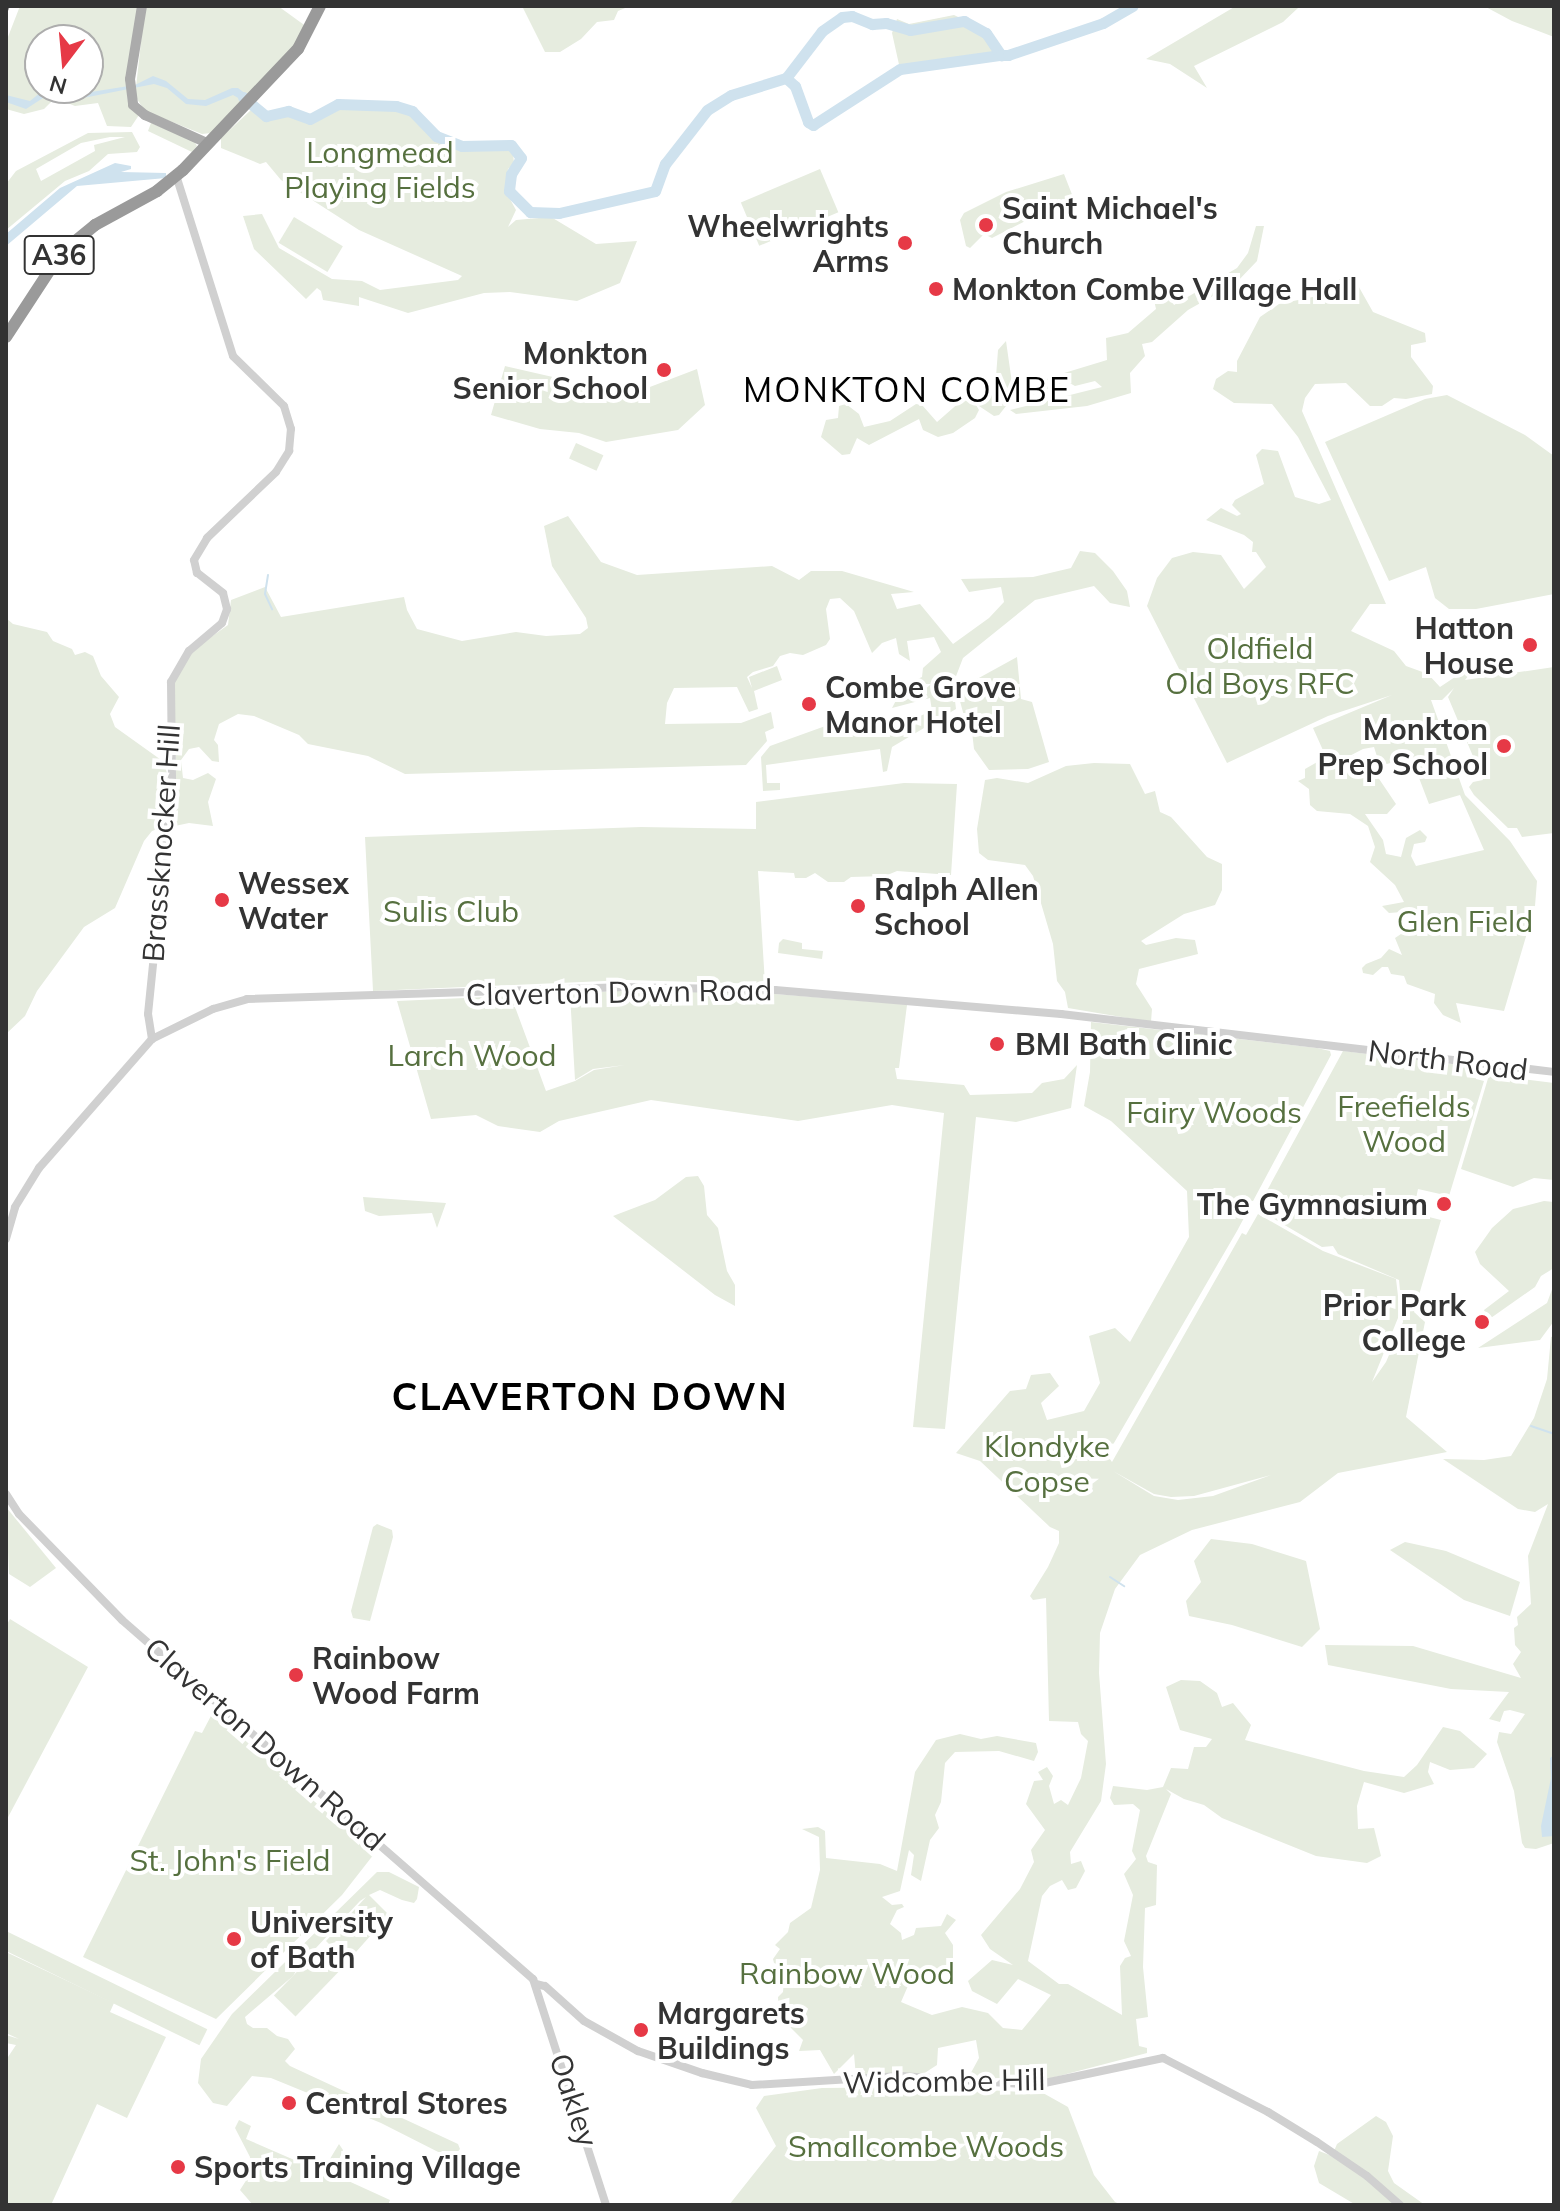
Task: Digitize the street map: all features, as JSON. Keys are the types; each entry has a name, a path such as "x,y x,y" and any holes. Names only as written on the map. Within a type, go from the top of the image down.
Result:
{"highway":[{"name":"A36","path":"6,337 42,278 67,247 95,225 175,180 298,49 320,6"}],"main road":[{"path":"142,6 130,90 136,108 207,143"}],"street":[{"name":"Brassknocker Hill","path":"152,1039 148,1014 172,777 171,682 177,666 195,645 222,623 227,609 223,593 197,573 194,560 207,538 276,472 289,451 291,429 284,406 233,356 175,180"},
{"name":"Claverton Down Road","path":"6,1239 15,1207 39,1168 152,1039 213,1009 247,999 631,987 775,990 903,999 1343,1047"},
{"name":"North Road","path":"1343,1047 1554,1072"},
{"name":"Claverton Down Road","path":"6,1494 19,1514 122,1620 366,1830 536,1984 540,1995 560,2000"},
{"name":"Claverton Down Road","path":"536,1984 545,1986 584,2021 627,2046 731,2081"},
{"name":"Oakley","path":"540,1995 606,2205"},
{"name":"Widcombe Hill","path":"731,2081 768,2086 901,2076 1035,2085 1163,2058 1268,2112 1349,2163 1400,2205"}],"green space":[{"path":"20,6 139,6 127,84 128,102 139,115 131,127 107,126 98,104 104,104 104,24 24,24 24,104 49,104 44,109 24,114 6,109 6,42"},
{"path":"145,6 278,6 307,27 299,41 211,133 202,134 145,111 135,96"},
{"path":"522,6 630,6 618,11 614,20 597,22 581,39 560,52 545,52"},
{"path":"1236,6 1310,6 1298,8 1283,22 1194,66 1207,88 1170,64 1146,59"},
{"path":"1484,6 1554,6 1554,37 1512,21"},
{"path":"954,15 973,24 999,55 900,69 892,33 897,19 909,24"},
{"name":"Longmead Playing Fields","path":"340,104 409,109 434,138 450,145 468,149 508,148 513,151 514,164 508,169 505,190 516,210 508,227 516,220 551,217 596,244 637,241 620,283 577,301 510,292 484,293 408,313 359,297 359,306 323,300 317,288 306,299 254,249 243,216 262,214 279,248 332,279 362,281 380,290 458,280 462,276 359,230 281,180 266,162 260,164 221,148 221,138 251,110 268,120 289,115 315,122"},
{"path":"151,123 194,141 197,146 192,152 148,131"},
{"path":"132,132 140,147 137,152 108,154 89,171 65,181 6,230 6,184 16,171 88,133","holes":["125,137 94,145 95,151 41,181 36,169 81,143"]},
{"path":"820,169 838,212 759,246 741,203"},
{"path":"1064,174 1073,197 992,238 984,234 970,248 966,246 960,220 964,213 1006,192"},
{"path":"294,217 343,246 327,272 279,243"},
{"path":"1256,226 1264,226 1257,261 1236,283 1188,310 1152,342 1142,344 1145,356 1130,373 1131,393 1087,406 1016,414 1010,410 1102,387 1095,381 1075,386 1066,381 1006,406 999,415 994,416 979,406 982,395 995,390 998,350 1006,341 1013,390 1032,387 1051,377 1107,360 1106,338 1128,333 1156,309 1150,282 1161,283 1174,305 1237,268 1248,253"},
{"path":"1351,273 1373,312 1425,333 1426,342 1411,345 1411,357 1433,386 1432,394 1394,398 1382,406 1370,406 1346,383 1315,384 1305,398 1302,411 1386,604 1370,604 1351,631 1394,651 1406,666 1428,674 1440,687 1461,673 1470,659 1477,665 1465,680 1554,667 1554,833 1522,837 1517,828 1508,828 1474,795 1469,787 1473,782 1483,780 1448,697 1454,688 1442,700 1431,700 1465,795 1510,841 1537,881 1535,906 1504,1011 1456,1003 1461,1023 1443,1015 1434,1003 1435,994 1407,984 1404,976 1391,974 1388,967 1382,967 1373,975 1363,973 1362,968 1366,964 1381,958 1389,949 1402,955 1395,938 1401,934 1402,912 1389,913 1382,906 1404,902 1395,885 1370,862 1375,847 1368,826 1350,814 1317,811 1310,805 1309,789 1298,781 1305,778 1305,769 1326,757 1313,728 1392,695 1328,716 1227,763 1147,606 1157,578 1172,558 1193,552 1221,555 1244,589 1266,567 1256,552 1252,552 1253,542 1244,535 1206,520 1221,508 1237,516 1241,514 1232,505 1235,500 1264,484 1256,455 1262,449 1278,451 1295,497 1319,504 1331,500 1298,437 1272,404 1234,403 1213,389 1216,379 1228,371 1237,372 1237,361 1260,317 1279,304 1322,295 1335,297 1336,284 1343,275","holes":["1374,747 1380,766 1411,757 1429,804 1460,795 1484,850 1416,866 1411,856 1414,844 1425,842 1427,837 1420,830 1406,838 1401,857 1386,854 1383,840 1365,814 1387,814 1396,804 1369,764 1358,764 1353,755 1334,764 1363,749"]},
{"path":"505,366 614,391 642,390 697,369 705,405 678,430 606,442 579,433 540,429 491,415"},
{"path":"1447,395 1525,435 1554,456 1554,594 1476,609 1449,609 1435,598 1426,567 1389,581 1325,442 1425,399"},
{"path":"973,400 979,410 975,418 953,433 938,437 923,430 919,419 869,445 857,438 850,454 842,455 821,437 826,420 838,418 839,406 846,404 859,414 864,427 890,421 916,404 922,405 937,422 961,401"},
{"path":"576,443 603,455 596,471 569,459"},
{"path":"568,516 601,562 637,575 772,566 799,580 811,571 842,571 914,592 891,594 897,609 920,604 953,644 989,618 1004,602 1001,587 969,592 961,579 1033,577 1071,568 1080,551 1095,553 1113,571 1127,591 1130,607 1110,603 1094,586 1035,600 963,658 953,684 956,709 892,747 887,771 883,772 880,749 766,765 767,783 780,783 780,790 763,791 761,757 770,746 842,720 862,734 875,727 881,732 932,711 930,698 892,708 904,685 922,677 923,668 941,652 934,637 907,641 910,661 899,654 896,638 882,643 872,653 854,611 840,598 830,599 826,609 830,639 826,645 803,655 790,653 780,656 773,666 747,677 752,688 749,677 777,666 782,680 754,691 758,709 749,712 737,687 674,688 667,703 665,724 741,723 771,712 774,728 765,732 767,741 746,765 405,774 368,756 308,744 299,735 254,716 238,714 219,724 214,740 218,745 219,762 212,761 199,747 189,749 181,760 183,778 193,780 208,773 216,779 208,802 213,826 189,823 170,827 176,768 174,684 180,666 197,647 228,625 231,600 265,587 281,617 404,597 417,629 462,641 516,632 546,636 580,634 588,628 586,618 552,566 544,526"},
{"path":"6,618 13,624 47,632 53,641 72,649 75,655 85,652 93,656 101,676 119,697 110,714 115,727 164,762 168,778 163,827 152,831 144,841 115,908 84,927 37,991 25,1016 6,1034"},
{"path":"1017,657 1021,699 1032,702 1049,762 1028,769 989,770 974,749 971,723 964,716 957,690"},
{"path":"1130,764 1145,794 1155,791 1160,812 1171,817 1207,857 1222,864 1222,890 1215,905 1184,914 1141,941 1146,945 1176,938 1195,940 1198,954 1139,969 1136,984 1152,1009 1151,1022 1068,1008 1065,992 1057,981 1053,944 1033,876 1025,865 988,860 979,853 977,829 985,780 997,778 1028,783 1066,766"},
{"name":"Sulis Club","path":"904,783 957,784 951,875 897,871 885,876 851,877 844,882 828,882 815,873 806,878 795,878 794,873 758,871 765,984 627,980 373,991 365,837 641,827 756,829 756,802"},
{"path":"783,939 802,943 802,949 823,951 822,959 778,953 779,943"},
{"name":"Larch Wood","path":"632,990 775,994 907,1005 899,1068 895,1068 897,1079 964,1085 970,1095 1032,1093 1042,1083 1064,1079 1077,1065 1071,1108 1016,1122 976,1117 945,1429 913,1427 944,1113 892,1105 798,1121 651,1100 559,1121 540,1132 498,1126 476,1115 431,1119 397,1001 511,996 546,1091 575,1081 594,1070 625,1065 593,1069 575,1080 570,994"},
{"path":"1091,1022 1317,1048 1330,1051 1331,1055 1237,1231 1107,1455 1112,1462 1242,1233 1246,1235 1258,1214 1323,1251 1396,1279 1400,1313 1372,1382 1386,1362 1403,1322 1399,1280 1338,1254 1333,1246 1322,1247 1257,1209 1343,1051 1476,1067 1476,1079 1484,1081 1449,1196 1418,1189 1413,1213 1441,1220 1414,1312 1425,1322 1406,1417 1447,1452 1338,1473 1300,1502 1192,1530 1140,1555 1115,1589 1100,1633 1099,1673 1106,1764 1101,1801 1070,1852 1071,1864 1081,1861 1085,1871 1076,1888 1068,1890 1062,1880 1050,1886 1042,1896 1028,1961 1059,1984 1068,1984 1122,2015 1120,1966 1125,1958 1131,1956 1124,1941 1133,1895 1124,1874 1136,1859 1132,1851 1140,1810 1133,1804 1114,1805 1110,1798 1113,1786 1147,1790 1163,1787 1171,1768 1188,1769 1194,1747 1206,1747 1212,1739 1180,1730 1166,1687 1181,1680 1200,1681 1217,1693 1222,1707 1233,1703 1251,1725 1245,1740 1364,1771 1404,1777 1417,1765 1443,1727 1460,1731 1487,1754 1474,1768 1450,1770 1430,1762 1428,1772 1434,1784 1404,1793 1364,1782 1357,1806 1358,1829 1374,1828 1381,1856 1367,1863 1316,1856 1222,1818 1204,1805 1166,1789 1171,1794 1146,1856 1148,1862 1157,1865 1156,1905 1145,1908 1143,1967 1148,2017 1136,2019 1139,2046 1147,2048 1147,2053 1032,2083 967,2080 979,2058 976,2040 938,2048 937,2065 923,2074 856,2077 854,2054 834,2074 820,2050 799,2051 803,2040 779,2016 778,1997 783,1992 785,1967 774,1963 773,1959 780,1949 775,1945 788,1932 790,1923 811,1908 820,1870 819,1837 802,1829 818,1827 825,1831 826,1858 880,1864 897,1871 915,1772 936,1740 960,1734 981,1739 997,1736 1036,1743 1038,1752 1034,1761 999,1751 955,1752 945,1763 941,1802 935,1815 939,1828 930,1840 921,1881 911,1875 914,1855 909,1850 900,1891 882,1897 892,1905 902,1904 904,1907 897,1910 890,1924 901,1933 902,1940 914,1935 916,1928 941,1926 947,1914 956,1920 945,1933 953,1945 953,1958 946,1966 911,1979 901,2002 932,2015 962,2007 988,2013 1003,2028 1022,2030 1051,1995 1018,1979 997,2004 972,1991 968,1981 992,1960 1013,1965 990,1949 981,1935 1020,1889 1034,1862 1031,1850 1045,1830 1026,1804 1034,1781 1043,1780 1038,1772 1047,1767 1053,1776 1049,1786 1054,1804 1061,1800 1068,1805 1081,1778 1088,1741 1081,1734 1078,1722 1049,1721 1046,1598 1033,1600 1030,1596 1059,1543 1059,1531 1050,1527 980,1461 956,1453 1010,1391 1026,1389 1031,1375 1050,1373 1059,1386 1041,1403 1047,1420 1084,1411 1100,1383 1089,1336 1115,1328 1130,1342 1189,1237 1187,1191 1111,1121 1084,1106 1090,1072","holes":["1113,1471 1154,1494 1194,1496 1271,1475 1213,1496 1178,1500 1154,1496"]},
{"path":"1489,1075 1554,1083 1554,1180 1534,1178 1513,1187 1461,1169"},
{"path":"698,1176 704,1186 707,1215 718,1228 727,1271 735,1285 735,1306 715,1295 613,1216 655,1200 686,1177"},
{"path":"363,1197 446,1203 437,1228 432,1213 379,1216 365,1211"},
{"path":"1544,1201 1554,1202 1554,1268 1541,1276 1535,1287 1488,1320 1484,1310 1509,1291 1480,1264 1475,1252 1492,1228 1513,1209"},
{"path":"1554,1284 1554,1321 1540,1340 1478,1348 1547,1303"},
{"path":"1554,1336 1554,1843 1536,1849 1525,1848 1522,1843 1514,1791 1497,1742 1499,1732 1511,1734 1525,1714 1510,1710 1504,1711 1500,1722 1489,1719 1509,1692 1451,1689 1328,1665 1325,1645 1413,1646 1521,1678 1513,1664 1521,1652 1515,1645 1514,1628 1518,1625 1517,1617 1531,1604 1528,1556 1548,1504 1535,1512 1518,1509 1443,1459 1484,1460 1511,1456 1534,1418 1547,1379 1551,1337"},
{"path":"6,1507 56,1568 30,1587 9,1574"},
{"path":"377,1524 392,1530 393,1537 370,1621 353,1618 351,1611 373,1527"},
{"path":"1211,1539 1252,1544 1306,1561 1320,1629 1302,1647 1232,1625 1189,1616 1186,1601 1201,1582 1194,1561"},
{"path":"1405,1542 1446,1551 1520,1582 1510,1616 1464,1600 1390,1550"},
{"path":"10,1619 88,1667 6,1821 6,1626"},
{"name":"St. John's Field","path":"213,1712 374,1854 342,1895 216,2019 83,1957 195,1731 202,1733"},
{"path":"377,1872 389,1872 419,1887 414,1903 380,1890 369,1895 389,1915 347,1962 326,1941 366,1897 360,1901 293,1976 245,2017 247,2024 253,2028 267,2028 277,2036 288,2039 295,2049 285,2061 290,2066 458,2144 460,2149 452,2159 381,2123 271,2078 252,2076 227,2106 213,2103 198,2083 201,2059 232,2014"},
{"path":"6,1931 207,2029 199,2045 6,1951"},
{"path":"317,1951 339,1972 296,2016 274,1996"},
{"path":"6,1952 114,2003 110,2012 166,2037 127,2118 97,2104 51,2205 6,2205 6,2060 16,2045 6,2043 6,2035 19,2039 6,2033"},
{"name":"Smallcombe Woods","path":"933,2087 1043,2093 1068,2107 1094,2175 1115,2202 1122,2205 729,2205 776,2146 756,2108 764,2096 822,2088"},
{"path":"1376,2116 1386,2122 1393,2136 1388,2171 1394,2183 1425,2205 1356,2205 1319,2183 1314,2166 1319,2151 1332,2156 1337,2144"},
{"path":"239,2120 251,2126 246,2139 322,2172 339,2144 343,2150 333,2174 390,2200 388,2205 253,2205 240,2190 247,2179 250,2157 235,2128"}],"water":[{"path":"153,76 166,81 188,99 205,100 232,88 238,88 251,98 247,103 233,95 206,106 186,104 167,88 154,84 104,94 104,90 135,85"},
{"path":"6,95 24,100 24,104 34,104 26,109 6,102"},
{"path":"115,163 131,166 131,169 121,172 166,173 166,178 77,186 6,246 6,234 60,188"},
{"path":"1554,1755 1554,1836 1542,1837 1541,1826 1551,1778 1550,1758"}],"waterway":[{"path":"243,97 266,116 288,111 310,119 338,104 396,106 412,111 436,136 462,146 511,145 521,158 511,174 509,191 530,212 559,213 655,191 665,164 707,110 731,95 786,78 822,31 842,17 852,16 872,24 886,23 910,30 964,21 986,33 1001,55 1008,55 1103,23 1132,6"},
{"path":"786,78 795,86 808,122 813,125 900,69 999,55"},
{"path":"268,575 265,594 272,609"},
{"path":"1531,1426 1554,1434"},
{"path":"1110,1577 1124,1586"}],"railway":[{"path":"6,13 9,6"}],"place":[{"name":"Saint Michael's Church","path":"986,225"},
{"name":"Wheelwrights Arms","path":"905,243"},
{"name":"Monkton Combe Village Hall","path":"936,289"},
{"name":"Monkton Senior School","path":"664,370"},
{"name":"Hatton House","path":"1530,645"},
{"name":"Combe Grove Manor Hotel","path":"809,704"},
{"name":"Monkton Prep School","path":"1504,746"},
{"name":"Wessex Water","path":"222,900"},
{"name":"Ralph Allen School","path":"858,906"},
{"name":"BMI Bath Clinic","path":"997,1044"},
{"name":"The Gymnasium","path":"1444,1204"},
{"name":"Prior Park College","path":"1482,1322"},
{"name":"Rainbow Wood Farm","path":"296,1675"},
{"name":"University of Bath","path":"234,1939"},
{"name":"Margarets Buildings","path":"641,2030"},
{"name":"Central Stores","path":"289,2103"},
{"name":"Sports Training Village","path":"178,2167"}],"district":[{"name":"MONKTON COMBE","path":"907,390"},
{"name":"CLAVERTON DOWN","path":"590,1397"}],"park label":[{"name":"Oldfield Old Boys RFC","path":"1260,665"},
{"name":"Glen Field","path":"1465,921"},
{"name":"Fairy Woods","path":"1214,1112"},
{"name":"Freefields Wood","path":"1404,1123"},
{"name":"Klondyke Copse","path":"1047,1463"},
{"name":"Rainbow Wood","path":"847,1973"}]}
